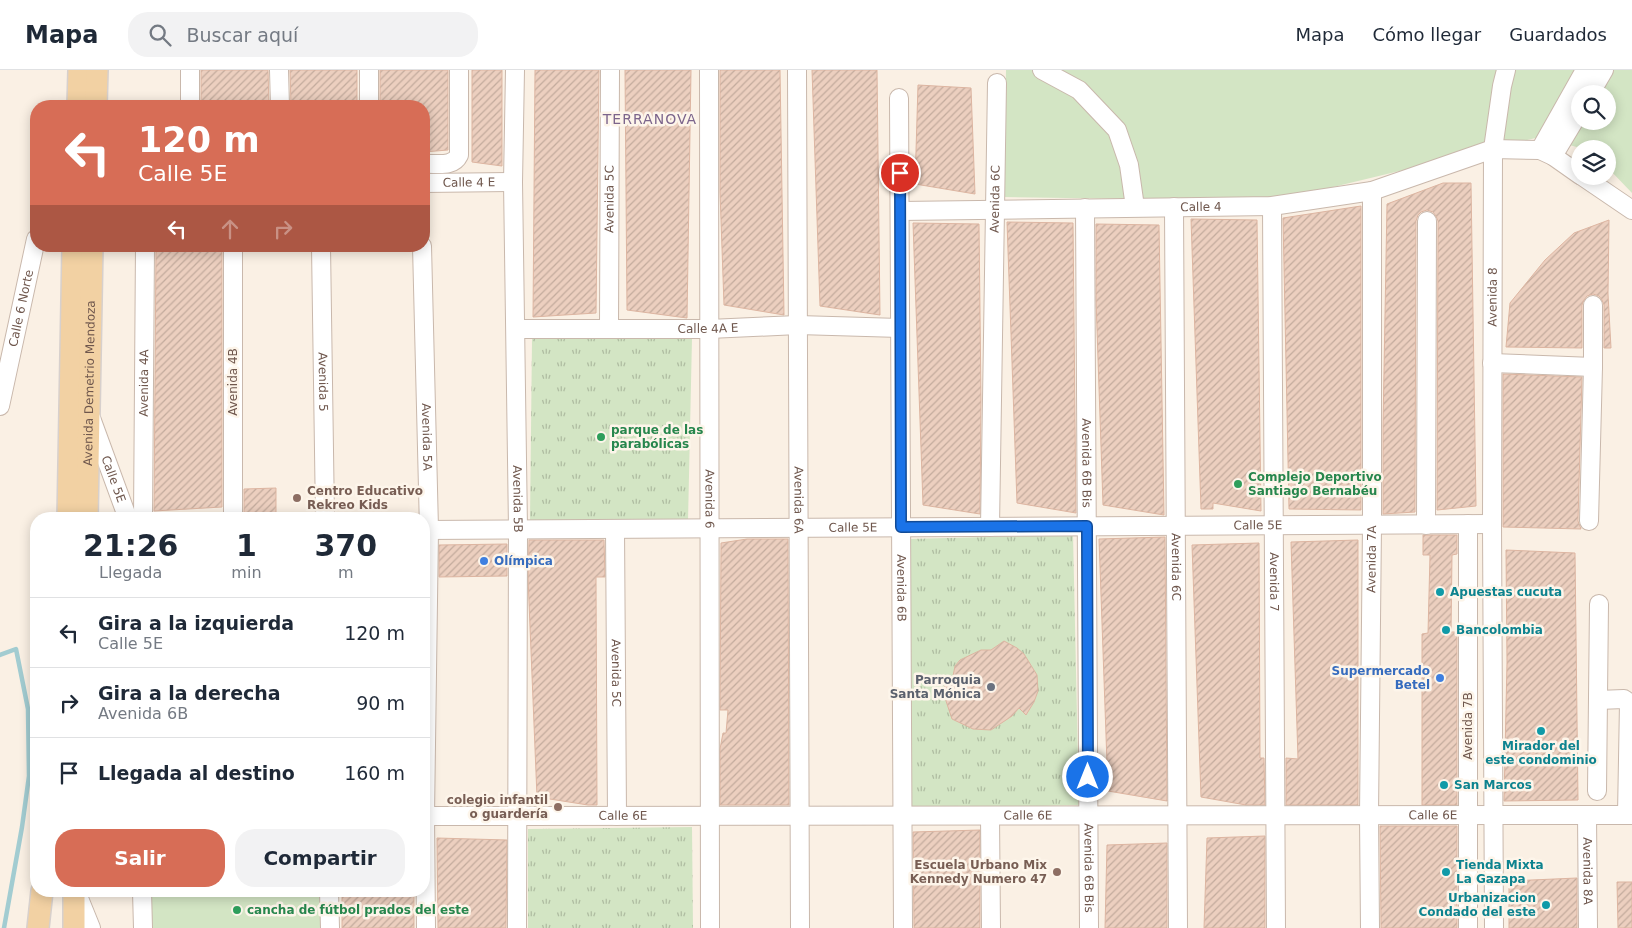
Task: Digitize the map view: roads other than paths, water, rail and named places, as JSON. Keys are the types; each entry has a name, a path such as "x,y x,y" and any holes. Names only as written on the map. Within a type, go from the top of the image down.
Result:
{"main road":[{"path":"79,70 82,100"},
{"path":"84,100 97,70"},
{"name":"Avenida Demetrio Mendoza","path":"68,512 73,252"},
{"name":"Avenida Demetrio Mendoza","path":"87,512 92,252"},
{"path":"38,928 41,897"},
{"path":"74,928 75,897"}],"street":[{"path":"190,70 190,100"},
{"path":"279,70 280,100"},
{"path":"369,70 369,100"},
{"path":"430,164 451,163 457,160 459,155 459,70"},
{"name":"Avenida 5B","path":"515,70 513,182 518,529 517,928"},
{"name":"Avenida 5C","path":"609,328 610,70"},
{"name":"Avenida 6","path":"708,70 710,928"},
{"path":"1042,70 1079,90 1117,130 1128,165 1135,207"},
{"name":"Avenida 8","path":"1492,524 1493,149 1506,70"},
{"path":"1547,153 1585,70"},
{"path":"1595,85 1604,70"},
{"name":"Avenida 6A","path":"797,71 800,928"},
{"name":"Avenida 6C","path":"990,527 997,83"},
{"name":"Avenida 6B","path":"900,98 903,928"},
{"path":"1547,153 1571,122"},
{"path":"1493,149 1547,153 1571,169"},
{"name":"Calle 4","path":"900,210 1272,206 1372,191 1493,149"},
{"name":"Calle 4 E","path":"430,183 513,182"},
{"path":"1596,185 1632,210"},
{"name":"Avenida 7A","path":"1370,928 1372,191"},
{"name":"Avenida 7","path":"1272,206 1276,928"},
{"name":"Avenida 6C","path":"1174,207 1178,928"},
{"name":"Avenida 6B Bis","path":"1085,208 1089,928"},
{"path":"1426,221 1426,525"},
{"name":"Calle 6 Norte","path":"0,406 33,252"},
{"name":"Avenida 4A","path":"144,512 145,252"},
{"name":"Avenida 4B","path":"233,252 233,512"},
{"name":"Avenida 5","path":"321,252 325,512"},
{"name":"Avenida 5A","path":"422,252 426,512"},
{"path":"1589,521 1593,305"},
{"name":"Calle 4A E","path":"516,329 709,329 798,325 900,328"},
{"path":"1492,363 1593,367"},
{"name":"Calle 5E","path":"89,412 125,512"},
{"name":"Avenida 7B","path":"1468,524 1468,928"},
{"name":"Calle 5E","path":"430,530 1492,524"},
{"name":"Avenida 7B","path":"1492,524 1494,928"},
{"name":"Avenida 5C","path":"616,529 617,816"},
{"path":"1598,791 1599,604"},
{"path":"1468,648 1493,646"},
{"path":"1598,700 1624,699 1629,703 1630,815"},
{"name":"Avenida 8A","path":"1587,815 1588,928"},
{"name":"Calle 6E","path":"430,816 1630,815"},
{"path":"990,816 991,928"},
{"path":"78,897 91,928"},
{"path":"142,897 143,928"},
{"path":"329,897 330,928"},
{"name":"Avenida 5A","path":"425,897 426,928"}],"waterway":[{"path":"0,655 16,649 28,709 29,776 4,928"}],"place":[{"name":"parque de las parabólicas","path":"601,437"},
{"name":"Complejo Deportivo Santiago Bernabéu","path":"1238,484"},
{"name":"Centro Educativo Rekreo Kids","path":"297,498"},
{"name":"Olímpica","path":"484,561"},
{"name":"Apuestas cucuta","path":"1440,592"},
{"name":"Bancolombia","path":"1446,630"},
{"name":"Supermercado Betel","path":"1440,678"},
{"name":"Parroquia Santa Mónica","path":"991,687"},
{"name":"Mirador del este condominio","path":"1541,731"},
{"name":"San Marcos","path":"1444,785"},
{"name":"colegio infantil o guardería","path":"558,807"},
{"name":"Escuela Urbano Mix Kennedy Numero 47","path":"1057,872"},
{"name":"Tienda Mixta La Gazapa","path":"1446,872"},
{"name":"Urbanizacion Condado del este","path":"1546,905"},
{"name":"cancha de fútbol prados del este","path":"237,910"}],"district":[{"name":"TERRANOVA","path":"650,119"}]}
